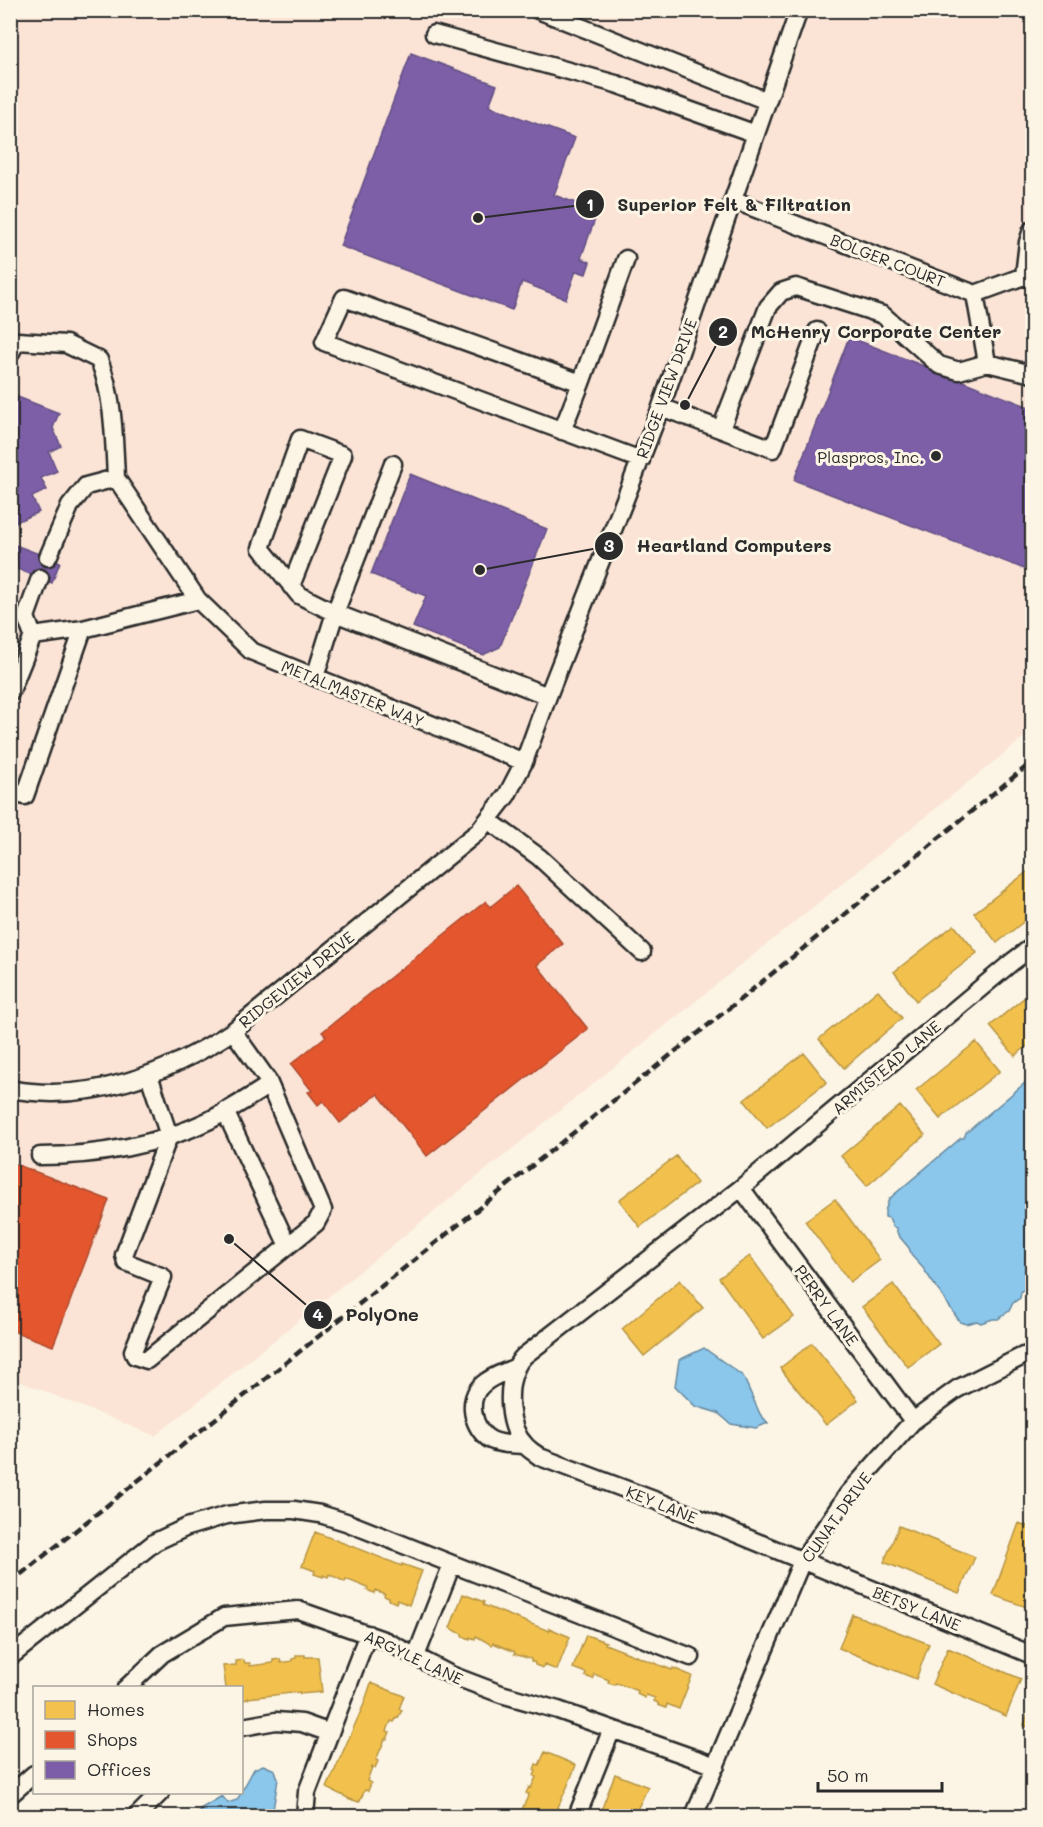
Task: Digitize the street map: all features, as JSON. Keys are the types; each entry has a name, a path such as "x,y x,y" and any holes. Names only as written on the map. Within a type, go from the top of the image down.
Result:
{"street":[{"path":"538,10 767,101"},
{"name":"RIDGE VIEW DRIVE","path":"524,762 661,407 800,10"},
{"path":"434,34 616,84 756,134"},
{"name":"BOLGER COURT","path":"733,200 975,294"},
{"path":"987,363 975,294 1028,278 1028,242 1032,230"},
{"path":"562,431 626,259"},
{"path":"721,429 768,307 780,292 796,287 883,315 939,365 959,371 987,363 1032,374"},
{"path":"581,383 344,298 324,342 641,460"},
{"path":"661,407 773,449 817,331"},
{"path":"10,354 17,341 66,344 99,360 105,374 114,431 116,478 86,486 70,506 48,557"},
{"path":"291,586 343,455 300,439 261,548 291,586 299,595 335,613 548,696"},
{"path":"315,677 335,613 393,464"},
{"name":"METALMASTER WAY","path":"116,478 198,600 251,651 524,762"},
{"path":"10,693 33,636 26,617 40,578"},
{"path":"33,636 83,629 198,600"},
{"path":"10,792 25,796 83,629"},
{"name":"RIDGEVIEW DRIVE","path":"10,1089 33,1093 95,1090 149,1075 204,1050 233,1031 479,831 507,795 524,762"},
{"path":"488,820 539,857 642,952"},
{"name":"ARMISTEAD LANE","path":"741,1188 1032,947"},
{"path":"149,1075 169,1136 124,1256 126,1262 163,1277 133,1351 135,1356 147,1360 316,1223 323,1210 269,1085 233,1031"},
{"path":"40,1156 99,1153 169,1136 210,1120 269,1085"},
{"path":"225,1111 288,1246"},
{"name":"KEY LANE","path":"741,1188 524,1356 516,1367 481,1385 473,1403 473,1416 476,1426 492,1441 503,1444 523,1444 540,1457 662,1503 802,1561"},
{"name":"PERRY LANE","path":"741,1188 913,1421"},
{"name":"CUNAT DRIVE","path":"694,1816 802,1561 848,1494 913,1421 957,1389 1023,1356 1032,1354"},
{"path":"516,1367 510,1402 513,1424 523,1444"},
{"path":"10,1657 155,1542 187,1527 227,1515 294,1510 320,1514 346,1522 691,1657"},
{"name":"BETSY LANE","path":"802,1561 1032,1655"},
{"path":"416,1656 452,1564"},
{"name":"ARGYLE LANE","path":"128,1686 162,1654 224,1617 298,1610 386,1641 451,1675 501,1694 558,1710 716,1766"},
{"path":"305,1816 307,1792 368,1634"},
{"path":"243,1727 276,1722 302,1723 330,1733"},
{"path":"577,1816 612,1729"},
{"path":"10,1796 33,1774"},
{"path":"137,1816 159,1794"}],"shaded area":[{"path":"10,11 1032,11 1032,731 155,1436 11,1378"}],"water":[{"path":"1032,1077 1032,1275 1028,1286 1021,1292 1020,1298 1013,1303 1009,1311 998,1319 967,1324 960,1322 923,1268 912,1256 896,1228 893,1227 889,1218 885,1217 885,1211 889,1199 961,1138 964,1138 966,1133"},
{"path":"704,1348 743,1376 760,1414 768,1423 756,1428 731,1424 718,1413 695,1406 675,1386 679,1360"},
{"path":"263,1765 275,1770 278,1779 272,1816 197,1816 200,1809 222,1796 228,1803 237,1800 240,1794 243,1794 243,1789 254,1769"}],"building: Homes":[{"path":"1032,868 1032,915 997,943 974,913"},
{"path":"954,925 977,953 916,1001 894,972"},
{"path":"878,990 902,1018 844,1068 819,1039"},
{"path":"1032,991 1032,1042 1015,1056 990,1026"},
{"path":"976,1042 1000,1071 940,1119 916,1090"},
{"path":"804,1053 827,1082 767,1128 744,1100"},
{"path":"900,1106 925,1135 867,1186 841,1156"},
{"path":"676,1156 697,1183 640,1227 619,1200"},
{"path":"835,1199 880,1260 850,1282 805,1221"},
{"path":"750,1256 794,1317 763,1339 719,1278"},
{"path":"680,1280 703,1308 644,1356 622,1329"},
{"path":"893,1284 939,1344 908,1367 862,1307"},
{"path":"812,1343 858,1400 826,1425 780,1368"},
{"path":"1019,1523 1032,1528 1032,1609 993,1595"},
{"path":"899,1526 975,1557 959,1593 884,1562"},
{"path":"315,1532 402,1566 402,1564 422,1571 409,1605 397,1600 396,1603 384,1596 385,1594 375,1590 374,1593 346,1579 345,1582 329,1574 328,1577 323,1575 323,1577 314,1574 315,1571 302,1566"},
{"path":"463,1594 484,1602 483,1605 570,1637 557,1670 544,1665 543,1668 535,1665 531,1659 514,1654 515,1652 493,1643 492,1645 476,1636 475,1639 470,1637 470,1639 450,1628"},
{"path":"852,1614 929,1644 916,1679 839,1648"},
{"path":"586,1635 692,1676 679,1709 667,1704 666,1708 658,1705 654,1701 655,1698 646,1695 645,1698 637,1694 638,1691 616,1683 615,1685 608,1683 609,1680 594,1674 593,1679 585,1676 586,1673 573,1668"},
{"path":"948,1648 1021,1679 1006,1716 932,1684"},
{"path":"296,1655 318,1657 322,1692 300,1694 300,1692 243,1700 243,1686 226,1686 223,1666 236,1665 236,1661 244,1660 245,1663 250,1663 250,1666 273,1663 273,1660 280,1659 281,1663 296,1658"},
{"path":"371,1683 404,1696 399,1709 402,1710 394,1722 391,1721 387,1731 390,1732 376,1760 378,1761 375,1768 372,1767 367,1781 371,1783 368,1791 365,1790 359,1802 327,1788"},
{"path":"1032,1702 1032,1729 1024,1725"},
{"path":"545,1752 576,1765 554,1816 519,1816 529,1794 526,1793 536,1777 534,1770 536,1764 539,1765"},
{"path":"615,1774 648,1787 634,1816 599,1816"}],"building: Shops":[{"path":"516,886 563,944 537,965 588,1029 427,1156 378,1094 340,1123 323,1101 318,1105 308,1092 312,1091 291,1064 326,1036 322,1032 486,901 490,907"},
{"path":"10,1162 109,1200 53,1346 10,1330"}],"building: Offices":[{"path":"411,53 497,85 489,106 575,138 554,195 598,211 581,258 590,262 586,274 576,271 566,299 522,282 512,310 340,246"},
{"path":"849,337 1032,408 1032,572 794,480"},
{"path":"10,394 59,413 53,428 61,446 49,452 57,471 41,478 47,490 32,497 39,512 16,522 10,536"},
{"path":"410,474 547,529 500,647 483,655 413,627 426,596 371,574"},
{"path":"10,543 60,562 52,583 10,566"}],"railway":[{"path":"10,1583 747,994 1032,762"}],"place":[{"name":"Superior Felt & Filtration","path":"478,218"},
{"name":"McHenry Corporate Center","path":"685,405"},
{"name":"Plaspros, Inc.","path":"936,456"},
{"name":"Heartland Computers","path":"480,570"},
{"name":"PolyOne","path":"229,1239"}]}
